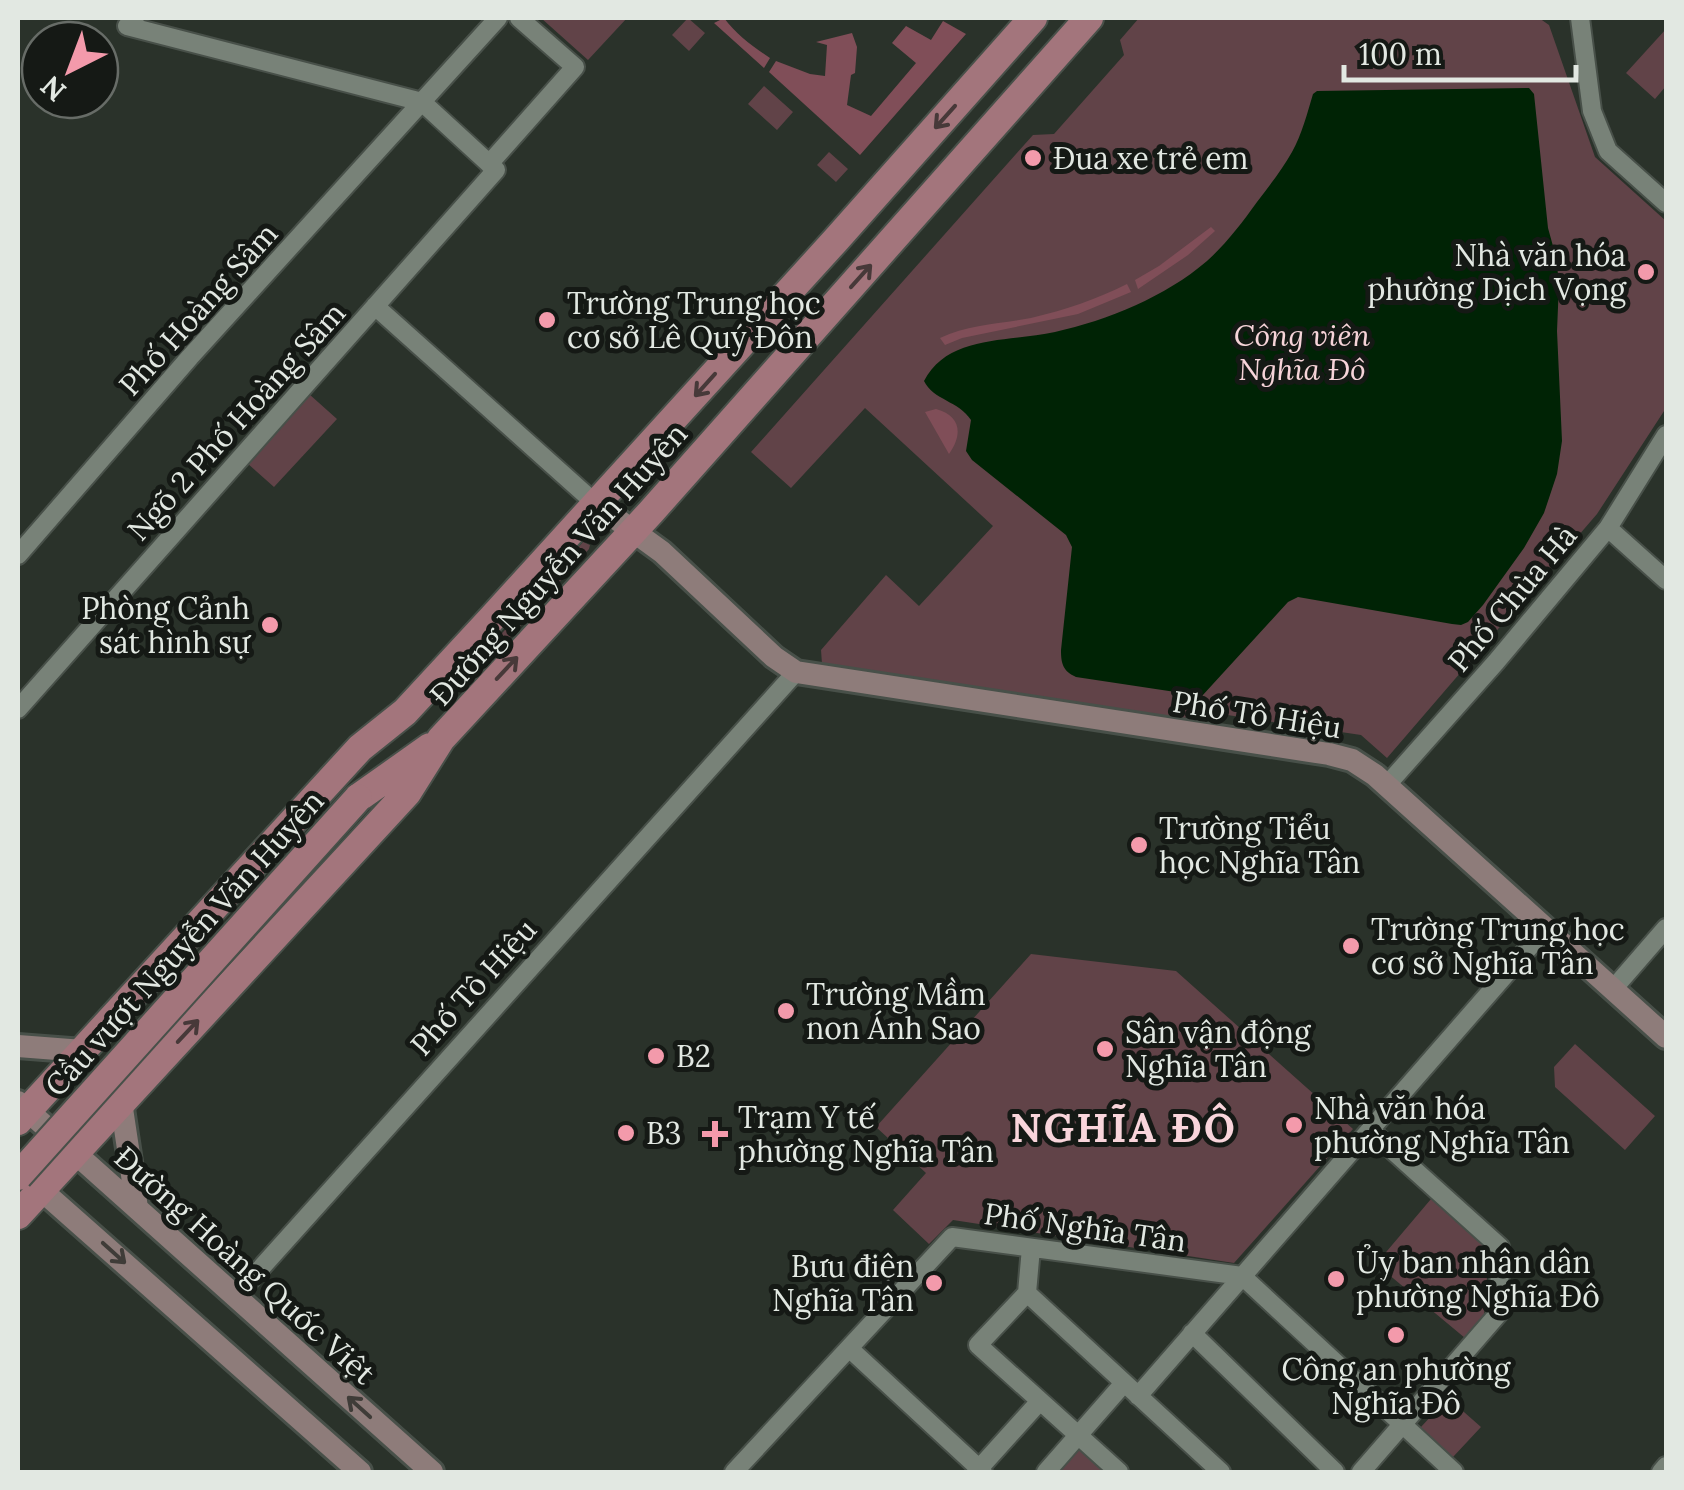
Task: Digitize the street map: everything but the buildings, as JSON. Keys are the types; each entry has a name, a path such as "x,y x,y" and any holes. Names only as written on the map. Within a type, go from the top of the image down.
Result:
{"main road":[{"name":"Đường Nguyễn Văn Huyên","path":"21,1111 116,1016 360,748 405,712 1033,18"},
{"name":"Đường Nguyễn Văn Huyên","path":"25,1178 74,1152 407,792 441,740 634,531 1089,18"},
{"path":"1010,44 1042,73"},
{"path":"893,174 925,204"},
{"name":"Cầu vượt Nguyễn Văn Huyên","path":"25,1178 358,798 405,712"},
{"name":"Cầu vượt Nguyễn Văn Huyên","path":"358,798 441,740"},
{"path":"116,1016 108,1034 112,1056 121,1064 132,1066 160,1061"},
{"path":"18,1215 25,1178"}],"street":[{"path":"135,18 127,26 422,102 493,167 575,67 520,18"},
{"name":"Phố Hoàng Sâm","path":"18,555 190,357 498,18"},
{"path":"1580,18 1592,111 1608,151 1666,203"},
{"name":"Ngõ 2 Phố Hoàng Sâm","path":"18,709 493,167"},
{"path":"375,306 596,504 662,552 796,672"},
{"name":"Phố Chùa Hà","path":"1386,786 1608,528 1666,436"},
{"path":"1608,528 1666,580"},
{"name":"Phố Tô Hiệu","path":"235,1297 796,672 1342,756 1364,766 1666,1037"},
{"path":"1046,1472 1078,1435 1192,1333 1546,928"},
{"path":"1614,988 1666,928"},
{"path":"18,1046 83,1051"},
{"path":"122,1102 136,1208"},
{"name":"Đường Hoàng Quốc Việt","path":"21,1111 74,1152 432,1472"},
{"path":"1362,1472 1499,1313 1500,1247 1370,1130"},
{"path":"25,1178 360,1472"},
{"name":"Phố Nghĩa Tân","path":"734,1472 952,1237 1242,1276"},
{"path":"1031,1248 1027,1292 978,1345 1120,1472"},
{"path":"1242,1276 1454,1472"},
{"path":"1027,1292 1222,1472"},
{"path":"1192,1333 1335,1472"},
{"path":"850,1349 979,1471 1040,1401"},
{"path":"1662,1472 1666,1466"}],"green space":[{"path":"541,18 627,18 588,60"},
{"path":"688,18 705,33 689,51 672,35"},
{"name":"Công viên Nghĩa Đô","path":"1139,18 1539,18 1549,25 1595,157 1666,221 1666,408 1597,514 1387,758 1361,735 1214,713 1163,721 822,664 821,650 886,575 919,606 993,526 865,408 791,488 751,452 1033,135 1054,134 1124,55 1120,40"},
{"path":"1666,29 1666,86 1655,99 1626,73"},
{"path":"764,86 793,112 777,130 748,104"},
{"path":"829,152 848,169 836,182 817,165"},
{"path":"309,394 337,419 274,487 247,463"},
{"path":"583,542 590,545 589,549 470,682 447,700 465,675"},
{"name":"Sân vận động Nghĩa Tân","path":"1031,954 1176,971 1353,1129 1234,1263 953,1220 929,1244 893,1210 926,1173 876,1127"},
{"path":"1575,1044 1655,1116 1625,1150 1555,1087 1554,1067"},
{"path":"1431,1199 1489,1251 1484,1315 1465,1338 1376,1264"},
{"path":"1448,1398 1481,1427 1453,1457 1420,1428"},
{"path":"1081,1447 1109,1472 1058,1472"}],"shaded area":[{"path":"724,18 770,58 764,68 714,23"},
{"path":"943,21 966,34 860,155 769,72 776,61 825,76 827,45 816,42 852,33 857,47 847,105 871,116 916,63 892,43 906,26 931,40"},
{"path":"1529,88 1534,94 1548,228 1559,283 1562,441 1557,474 1544,513 1483,605 1461,625 1298,597 1288,602 1202,696 1076,677 1068,672 1061,650 1072,547 1066,535 972,460 966,451 971,420 924,381 935,366 964,347 1055,332 1115,314 1191,274 1227,240 1280,172 1296,145 1317,91"},
{"path":"1211,227 1215,231 1188,255 1138,289 1135,280"},
{"path":"1127,284 1131,292 1078,314 945,345 940,338 974,327 1056,311"},
{"path":"936,409 951,416 957,427 949,454 925,412"}],"place":[{"name":"Đua xe trẻ em","path":"1033,158"},
{"name":"Nhà văn hóa phường Dịch Vọng","path":"1646,272"},
{"name":"Trường Trung học cơ sở Lê Quý Đôn","path":"547,320"},
{"name":"Phòng Cảnh sát hình sự","path":"270,625"},
{"name":"Trường Tiểu học Nghĩa Tân","path":"1139,845"},
{"name":"Trường Trung học cơ sở Nghĩa Tân","path":"1351,946"},
{"name":"Trường Mầm non Ánh Sao","path":"786,1011"},
{"name":"Sân vận động Nghĩa Tân","path":"1105,1049"},
{"name":"B2","path":"656,1056"},
{"name":"Nhà văn hóa phường Nghĩa Tân","path":"1294,1125"},
{"name":"B3","path":"626,1133"},
{"name":"Trạm Y tế phường Nghĩa Tân","path":"715,1134"},
{"name":"Ủy ban nhân dân phường Nghĩa Đô","path":"1336,1279"},
{"name":"Bưu điện Nghĩa Tân","path":"934,1283"},
{"name":"Công an phường Nghĩa Đô","path":"1396,1335"}],"district":[{"name":"NGHĨA ĐÔ","path":"1124,1127"}]}
